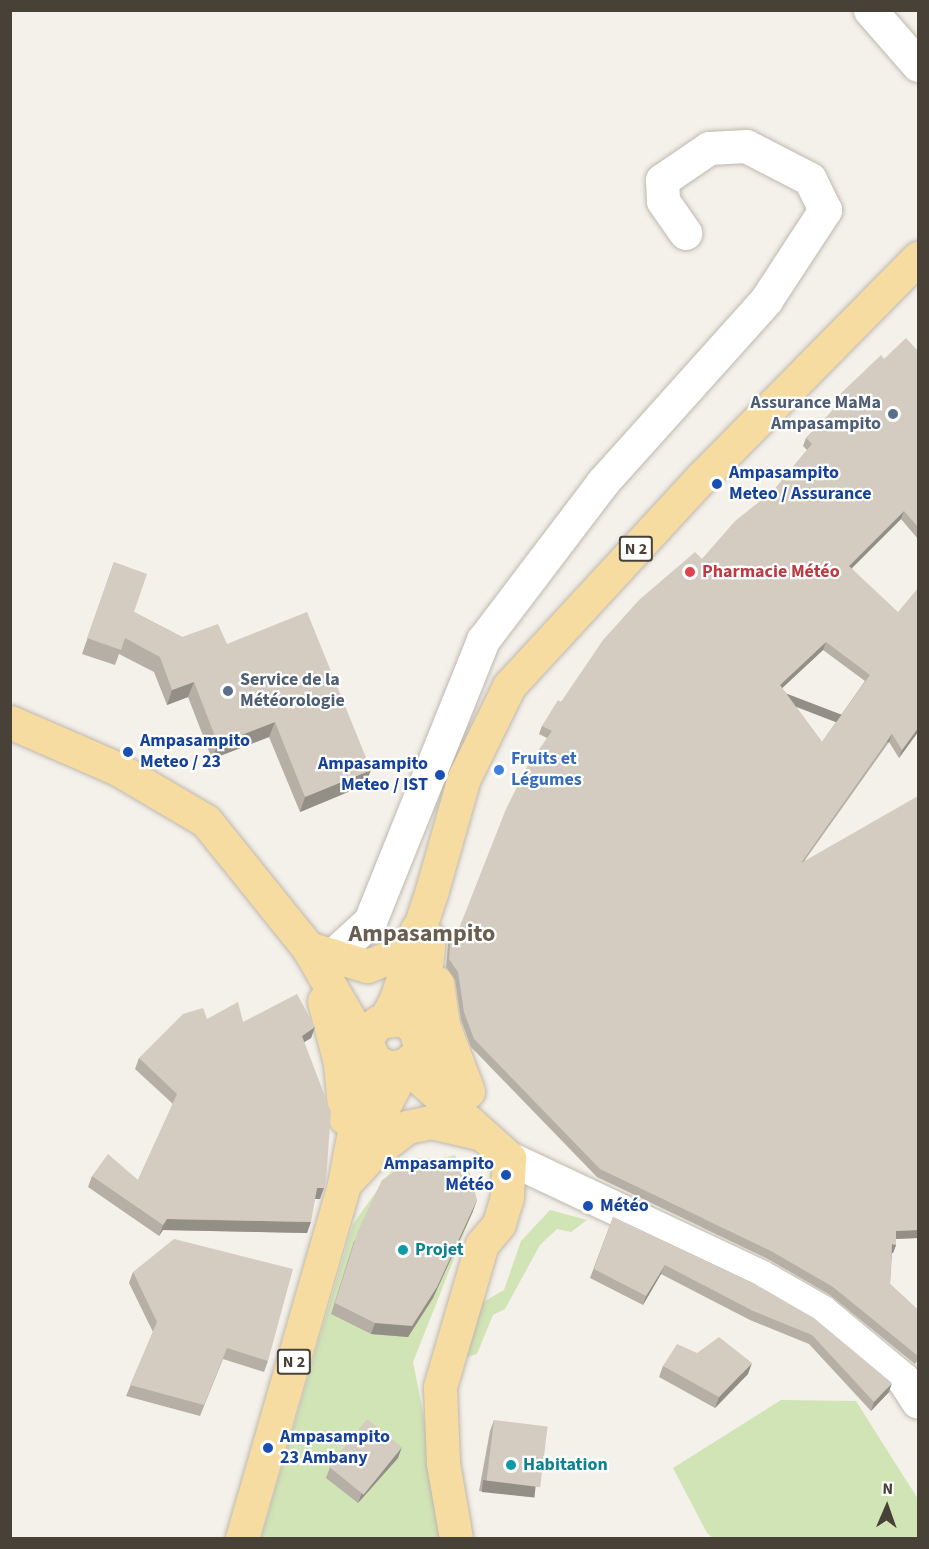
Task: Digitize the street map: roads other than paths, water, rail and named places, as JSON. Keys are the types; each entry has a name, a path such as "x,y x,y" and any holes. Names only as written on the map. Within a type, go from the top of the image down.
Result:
{"main road":[{"name":"N 2","path":"242,1539 344,1184 369,1053 368,1036 386,1018 396,999 432,890 464,778 510,686 702,477 918,258"},
{"path":"10,722 116,768 206,821 320,952 386,1018 403,1019 412,1051 480,1133 509,1158 507,1197 499,1224 482,1244 440,1387 443,1462 456,1539"},
{"name":"N 2","path":"344,1184 412,1051 432,890"},
{"path":"320,952 367,966 391,957 413,939 432,890"},
{"path":"432,890 443,1025 462,1072 480,1133"},
{"path":"320,952 369,1053 381,1065 412,1051"},
{"path":"320,952 345,1095 344,1184"},
{"path":"344,1184 372,1154 407,1127 430,1122 480,1133"}],"street":[{"path":"870,10 918,65"},
{"path":"320,952 370,921 405,813 483,640 602,483 766,300 825,210 810,179 746,146 709,148 662,180 663,201 685,233"},
{"path":"509,1158 760,1276 820,1311 903,1379 918,1402"}],"place":[{"name":"Assurance MaMa Ampasampito","path":"893,414"},
{"name":"Ampasampito Meteo / Assurance","path":"717,484"},
{"name":"Pharmacie Météo","path":"690,572"},
{"name":"Service de la Météorologie","path":"228,691"},
{"name":"Ampasampito Meteo / 23","path":"128,752"},
{"name":"Fruits et Légumes","path":"499,770"},
{"name":"Ampasampito Meteo / IST","path":"440,775"},
{"name":"Ampasampito Météo","path":"506,1175"},
{"name":"Météo","path":"588,1206"},
{"name":"Projet","path":"403,1250"},
{"name":"Ampasampito 23 Ambany","path":"268,1448"},
{"name":"Habitation","path":"511,1465"}],"district":[{"name":"Ampasampito","path":"422,934"}]}
